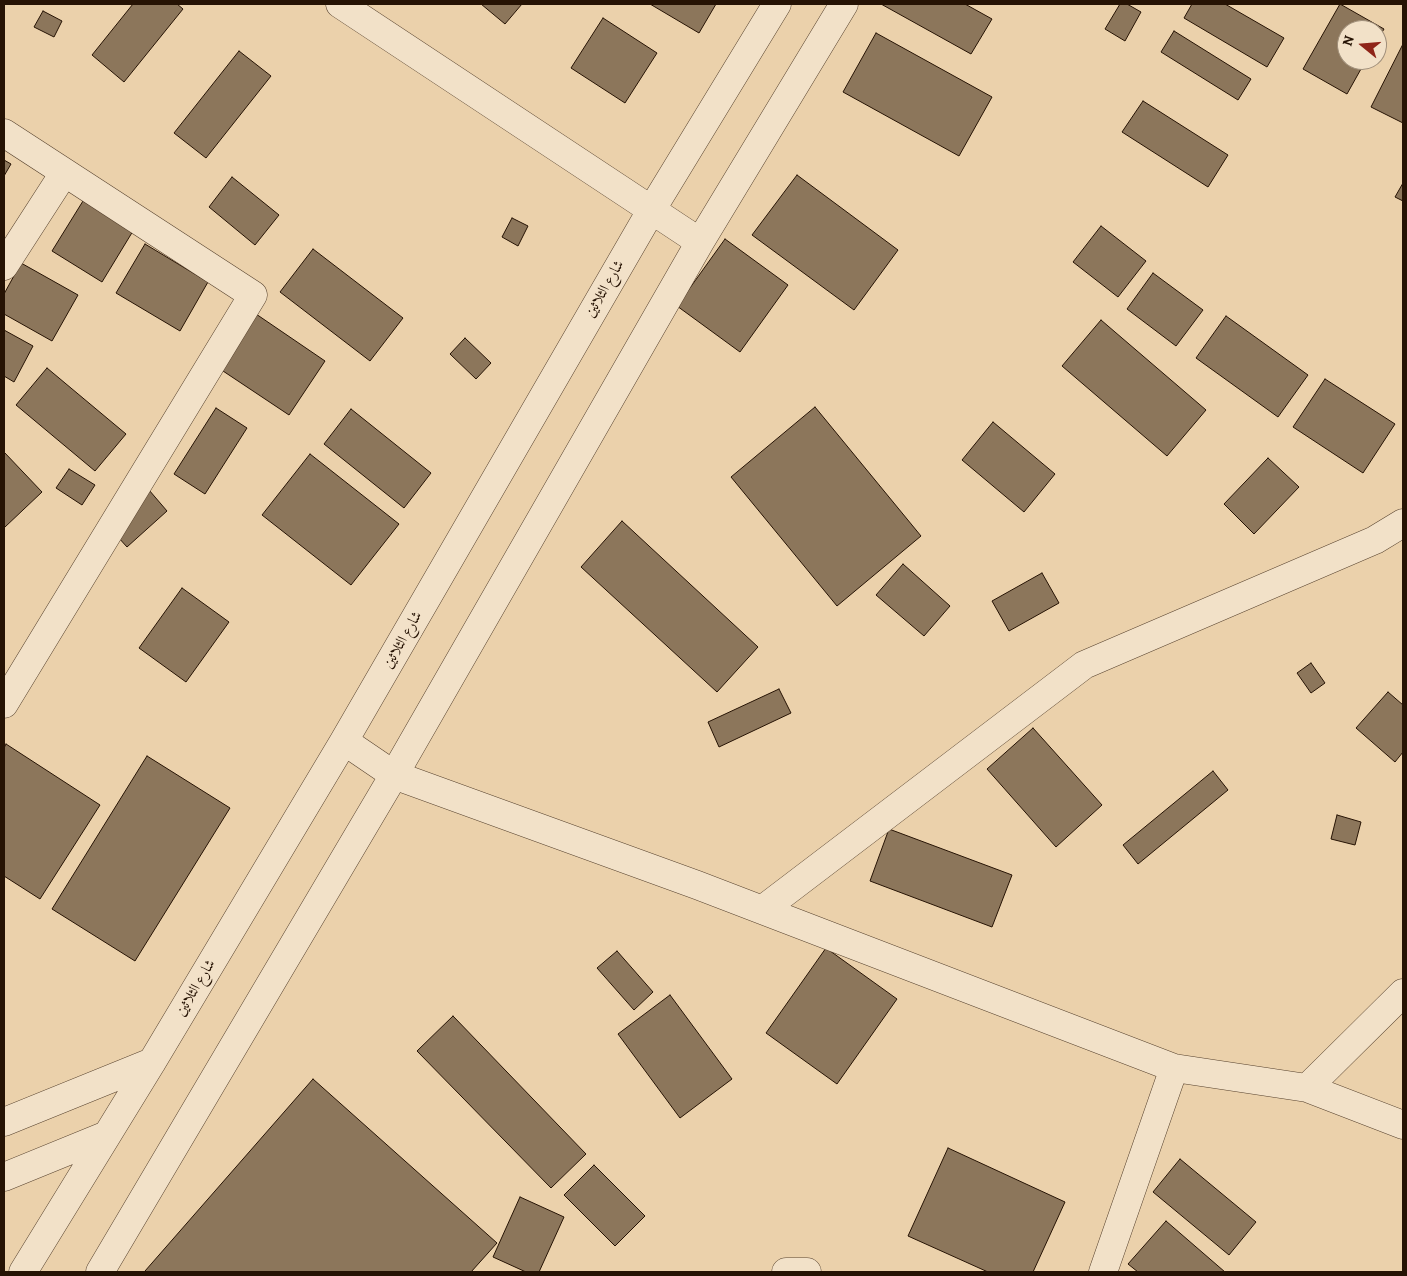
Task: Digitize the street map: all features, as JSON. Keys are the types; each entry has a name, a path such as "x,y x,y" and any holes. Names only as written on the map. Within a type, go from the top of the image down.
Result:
{"street":[{"path":"340,4 700,242"},
{"name":"شارع الثلاثين","path":"23,1272 152,1062 344,741 652,209 776,4"},
{"path":"100,1272 394,775 700,242 844,4"},
{"path":"4,133 253,295 4,704"},
{"path":"4,266 64,173"},
{"path":"762,910 1084,665 1375,540 1403,523"},
{"path":"344,741 394,775 762,910 1174,1068 1307,1088 1403,1125"},
{"path":"1307,1088 1403,993"},
{"path":"4,1122 152,1062"},
{"path":"1103,1272 1174,1068"},
{"path":"4,1178 107,1135"},
{"path":"786,1272 807,1272"}],"building":[{"path":"133,4 177,4 183,9 124,82 92,55"},
{"path":"481,4 522,4 505,24"},
{"path":"650,4 716,4 699,33"},
{"path":"881,4 965,4 992,19 971,54"},
{"path":"1120,4 1127,4 1141,12 1125,41 1105,29"},
{"path":"1192,4 1225,4 1284,38 1267,67 1184,18"},
{"path":"1340,4 1368,20 1337,20 1337,70 1360,70 1347,94 1303,69"},
{"path":"43,11 62,21 54,37 34,27"},
{"path":"603,18 657,53 625,103 571,68"},
{"path":"1174,31 1251,79 1238,100 1161,52"},
{"path":"876,33 992,97 959,156 843,92"},
{"path":"1403,44 1403,123 1371,107"},
{"path":"239,51 271,76 206,158 174,133"},
{"path":"1143,101 1228,155 1208,187 1122,132"},
{"path":"4,160 11,164 4,176"},
{"path":"797,175 898,250 854,310 752,235"},
{"path":"232,177 279,215 255,245 209,207"},
{"path":"1403,183 1403,201 1395,197"},
{"path":"83,201 133,231 102,282 52,251"},
{"path":"512,218 528,226 518,246 502,237"},
{"path":"1101,226 1146,261 1118,297 1073,262"},
{"path":"725,239 788,285 740,352 677,306"},
{"path":"145,244 208,282 180,331 116,293"},
{"path":"313,249 403,318 370,361 280,292"},
{"path":"21,263 78,295 52,341 4,314 4,294"},
{"path":"1153,273 1203,310 1176,346 1127,309"},
{"path":"256,314 325,361 289,415 220,369"},
{"path":"1226,316 1308,375 1278,417 1196,358"},
{"path":"1101,320 1206,410 1167,456 1062,366"},
{"path":"4,330 33,346 14,382 4,376"},
{"path":"465,338 491,363 476,379 450,354"},
{"path":"47,368 126,434 95,471 16,405"},
{"path":"1325,379 1395,424 1363,473 1293,427"},
{"path":"815,407 921,536 837,606 731,477"},
{"path":"216,408 247,428 205,494 174,474"},
{"path":"351,409 431,473 404,508 324,444"},
{"path":"993,422 1055,474 1024,512 962,460"},
{"path":"4,452 42,492 5,527 4,526"},
{"path":"310,454 399,524 351,585 262,515"},
{"path":"1268,458 1299,487 1254,534 1224,504"},
{"path":"69,469 95,485 82,505 56,488"},
{"path":"149,490 167,511 127,547 108,526"},
{"path":"622,521 758,647 717,692 581,567"},
{"path":"903,564 950,606 924,636 876,595"},
{"path":"1042,573 1059,603 1009,631 992,601"},
{"path":"182,588 229,622 186,682 139,648"},
{"path":"1311,663 1325,683 1311,693 1297,673"},
{"path":"779,689 791,713 719,747 708,722"},
{"path":"1388,692 1403,705 1403,752 1395,762 1356,728"},
{"path":"1033,728 1102,805 1056,847 987,769"},
{"path":"6,744 100,805 40,899 4,876 4,748"},
{"path":"147,756 230,808 135,961 52,909"},
{"path":"1213,771 1228,790 1138,864 1123,845"},
{"path":"1337,815 1361,822 1355,845 1331,839"},
{"path":"889,829 1012,875 992,927 870,881"},
{"path":"826,948 897,999 837,1084 766,1033"},
{"path":"617,951 653,992 634,1010 597,968"},
{"path":"670,995 732,1079 680,1118 618,1034"},
{"path":"453,1016 586,1154 551,1188 417,1051"},
{"path":"313,1079 497,1243 471,1272 146,1272 145,1271"},
{"path":"948,1148 1065,1202 1033,1272 988,1272 908,1236"},
{"path":"1180,1159 1256,1222 1229,1255 1153,1192"},
{"path":"594,1165 645,1216 615,1246 564,1195"},
{"path":"520,1197 564,1217 539,1272 526,1272 493,1257"},
{"path":"1166,1221 1225,1272 1138,1272 1128,1264"}]}
